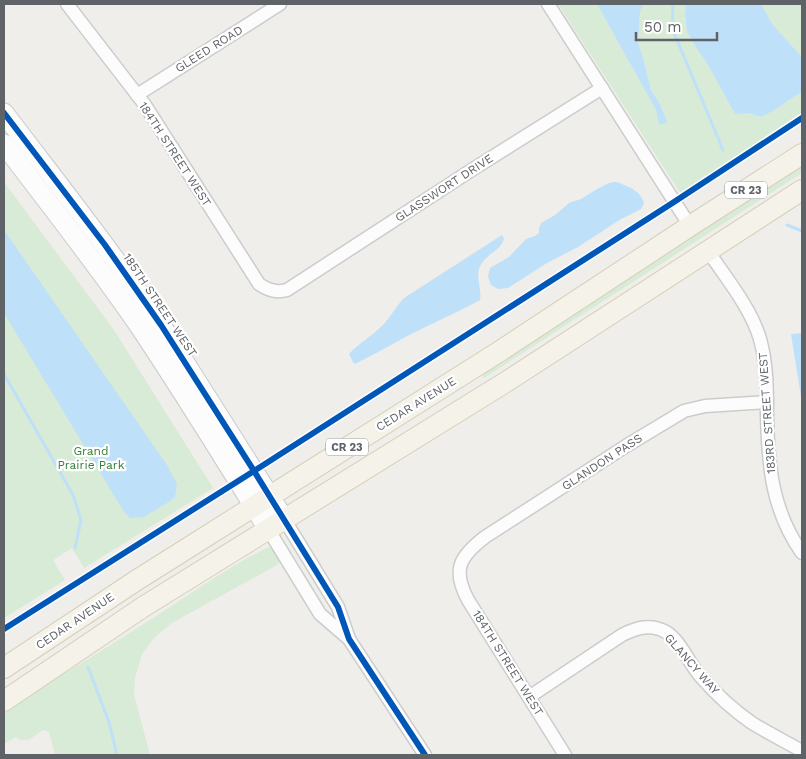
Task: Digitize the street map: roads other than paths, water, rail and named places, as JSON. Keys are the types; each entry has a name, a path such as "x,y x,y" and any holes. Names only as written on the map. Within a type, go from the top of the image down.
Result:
{"main road":[{"name":"CEDAR AVENUE","path":"4,668 137,580 497,353 802,154"},
{"name":"CR 23","path":"4,701 142,607 509,380 802,190"}],"street":[{"name":"184TH STREET WEST","path":"67,4 137,94 259,284 272,291 280,292 287,290"},
{"name":"GLEED ROAD","path":"137,94 280,4"},
{"path":"548,4 690,226"},
{"name":"GLASSWORT DRIVE","path":"287,290 602,88"},
{"name":"185TH STREET WEST","path":"4,113 105,245 161,325 276,524"},
{"name":"185TH STREET WEST","path":"4,144 139,326 212,439 262,501"},
{"name":"183RD STREET WEST","path":"708,251 746,307 760,339 766,376 771,476 780,513 787,529 802,553"},
{"name":"GLANDON PASS","path":"460,568 464,557 472,547 485,537 674,416 684,411 705,406 767,402"},
{"path":"276,524 338,607 349,640"},
{"path":"276,524 320,614 349,640 425,755"},
{"name":"184TH STREET WEST","path":"460,568 459,576 468,600 565,755"},
{"name":"GLANCY WAY","path":"529,697 622,635 634,629 647,627 666,632 674,639 700,676 724,701 752,722 802,751"}],"water":[{"path":"597,4 643,4 640,12 638,42 651,90 660,104 667,122 664,124 659,124 656,110"},
{"path":"686,4 761,4 773,25 802,57 802,92 762,117 748,113 735,114 687,31"},
{"path":"616,182 629,187 640,195 644,203 641,209 621,219 508,288 498,289 491,285 488,277 490,268 509,257 526,239 539,233 541,223 555,215 569,203 581,199 609,183"},
{"path":"4,230 167,465 177,484 175,497 144,517 130,518 124,512 4,313"},
{"path":"502,235 504,239 502,243 484,260 479,269 480,300 355,364 353,362 349,354 382,326 404,298"},
{"path":"802,333 802,403 791,334"}],"waterway":[{"path":"673,4 672,28 723,150"},
{"path":"787,225 802,231"},
{"path":"4,374 73,495 81,520 75,548"},
{"path":"88,667 109,722 117,755"}],"park label":[{"name":"Grand Prairie Park","path":"91,458"}]}
